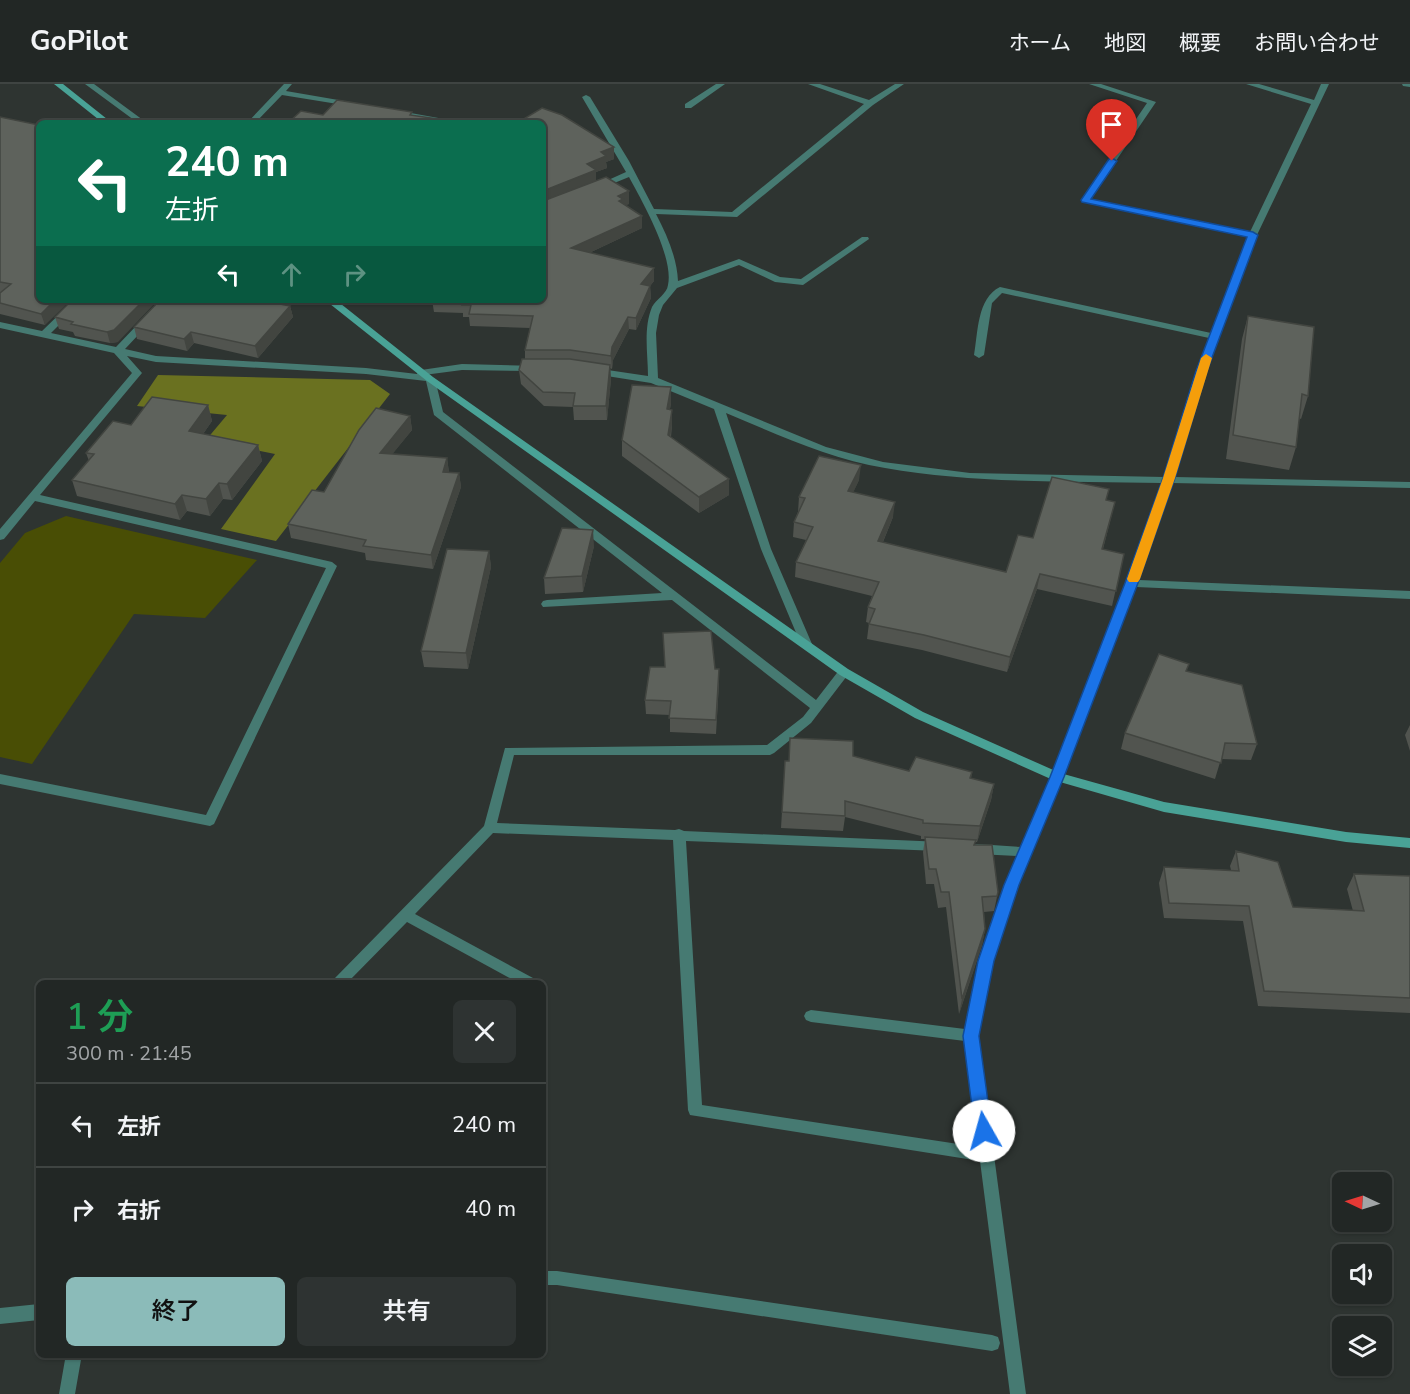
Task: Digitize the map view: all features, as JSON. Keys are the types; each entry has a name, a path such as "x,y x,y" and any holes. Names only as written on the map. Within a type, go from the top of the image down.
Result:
{"street":[{"path":"58,84 104,120"},
{"path":"89,84 139,120"},
{"path":"253,120 288,84"},
{"path":"687,106 721,84"},
{"path":"812,84 870,103"},
{"path":"650,211 734,215 870,103 900,84"},
{"path":"1093,84 1152,102 1085,200 1253,235"},
{"path":"1250,84 1316,103"},
{"path":"1018,1394 971,1036 986,961 1025,852 1057,777 1132,583 1169,478 1201,371 1253,235 1325,84"},
{"path":"280,92 358,105"},
{"path":"586,97 621,151 650,211 673,265 673,286"},
{"path":"392,111 439,120"},
{"path":"587,191 631,173"},
{"path":"653,380 651,335 657,307 673,286 739,262 778,280 803,282 865,239"},
{"path":"979,355 988,302 1000,290 1215,337"},
{"path":"45,334 76,303"},
{"path":"118,351 163,303"},
{"path":"334,303 425,376 844,672 919,715 1057,777 1164,807 1335,835 1410,843"},
{"path":"0,325 156,359 425,376 462,367 549,368"},
{"path":"0,536 137,374 118,351"},
{"path":"583,370 653,380 822,449 883,465 970,476 1169,478 1410,485"},
{"path":"425,376 438,413 817,707"},
{"path":"719,408 766,549 806,644"},
{"path":"0,779 210,821 332,566 33,497"},
{"path":"1132,583 1410,595"},
{"path":"547,604 673,596"},
{"path":"342,980 490,828 509,751 770,750 807,720 844,672"},
{"path":"490,828 679,834 1025,852"},
{"path":"679,834 695,1110 987,1155"},
{"path":"406,915 524,980"},
{"path":"811,1016 971,1036"},
{"path":"546,1278 992,1343"},
{"path":"0,1316 36,1312"},
{"path":"67,1394 73,1358"}],"shaded area":[{"path":"66,516 257,560 205,618 134,614 32,764 0,757 0,563 25,533"}],"green space":[{"path":"158,375 370,380 390,394 276,541 221,529 275,454 206,440 227,415 137,406"}],"building":[{"path":"337,100 412,112 410,115 444,120 291,120 301,111 323,115"},
{"path":"542,108 562,115 614,147 601,152 606,156 587,164 596,170 546,190 546,120 522,120"},
{"path":"0,117 36,124 36,303 52,303 41,314 0,303 0,293 11,284 0,282"},
{"path":"606,177 629,191 618,196 623,199 619,201 642,216 571,248 654,268 641,284 650,286 636,318 628,317 612,347 611,356 570,350 525,350 533,316 469,314 471,305 462,305 462,303 546,303 546,200"},
{"path":"69,303 141,303 114,330 107,332 71,324 73,322 55,317"},
{"path":"157,303 275,303 290,306 255,346 191,332 184,339 134,327"},
{"path":"1248,316 1314,327 1308,396 1302,394 1296,447 1233,435"},
{"path":"522,359 570,359 610,365 606,406 573,406 575,393 543,392 519,370"},
{"path":"632,385 671,387 667,409 672,410 668,435 729,479 699,497 622,440"},
{"path":"152,397 208,405 189,431 258,445 227,484 219,483 206,499 182,495 175,504 72,480 94,454 86,453 113,421 131,425"},
{"path":"376,408 410,416 380,453 447,458 443,472 459,473 431,555 363,546 366,540 288,524 312,490 324,492 359,430"},
{"path":"819,456 861,465 848,491 895,502 878,541 1006,572 1018,535 1033,538 1052,477 1109,489 1106,500 1115,502 1102,549 1124,554 1116,591 1040,574 1010,657 924,635 869,624 875,609 868,607 879,582 796,562 813,527 794,522 805,498 799,497"},
{"path":"562,528 593,530 582,576 544,578"},
{"path":"447,549 489,551 466,653 421,651"},
{"path":"711,631 715,669 719,669 716,720 669,718 671,701 645,700 650,667 665,667 663,633"},
{"path":"1159,654 1189,664 1186,671 1242,685 1257,744 1225,743 1221,763 1125,733"},
{"path":"790,738 853,741 853,756 909,771 916,757 972,772 970,778 994,784 980,826 923,823 923,820 845,801 845,816 782,812 785,761 789,761"},
{"path":"925,837 976,840 974,845 992,845 998,892 997,896 982,897 985,929 962,999 949,892 941,892 936,869 929,869"},
{"path":"1236,851 1278,862 1293,907 1364,911 1354,874 1410,876 1410,998 1264,991 1249,906 1169,903 1164,867 1239,871"}],"slow traffic":[{"path":"1133,579 1169,478 1206,358"}],"route":[{"path":"984,1131 971,1036 986,961 1011,885 1057,777 1132,583 1169,478 1201,371 1253,235 1085,200 1112,161"}]}
